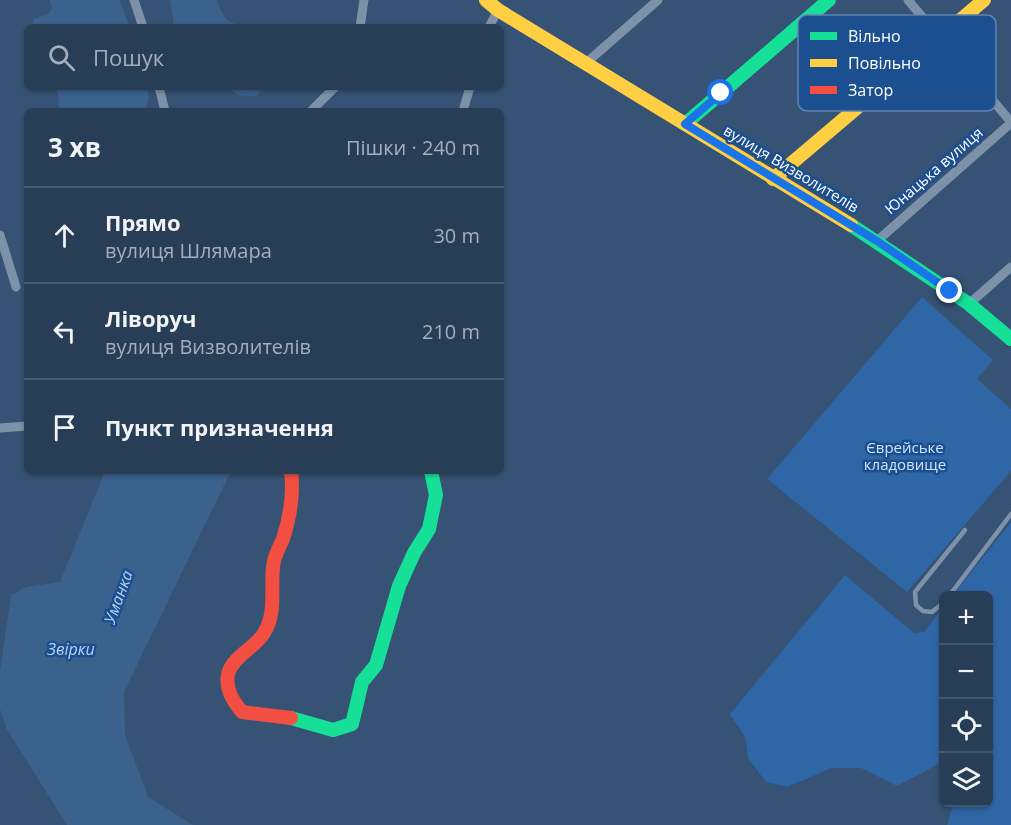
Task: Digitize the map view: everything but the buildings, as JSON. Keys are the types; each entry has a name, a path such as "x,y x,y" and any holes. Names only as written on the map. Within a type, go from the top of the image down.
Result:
{"street":[{"path":"134,0 142,24"},
{"path":"360,24 364,0"},
{"path":"586,63 658,0"},
{"path":"812,15 829,0"},
{"path":"908,0 921,15"},
{"path":"966,15 984,0"},
{"path":"490,24 494,4"},
{"name":"вулиця Визволителів","path":"494,4 877,241 969,304 1011,339"},
{"path":"685,124 798,27"},
{"path":"160,90 164,108"},
{"path":"314,108 332,90"},
{"path":"464,108 469,90"},
{"path":"996,104 1011,122"},
{"path":"774,179 853,111"},
{"name":"Юнацька вулиця","path":"877,241 1011,122"},
{"path":"0,236 16,287"},
{"path":"969,304 1011,267"},
{"path":"0,428 24,426"},
{"path":"292,474 292,504 284,536 274,561 270,619 264,634 228,673 229,696 242,712 300,719 333,730 352,724 362,682 376,665 399,586 414,553 429,529 436,495 432,474"}],"lane":[{"path":"953,591 1011,514"},
{"path":"939,608 928,612 923,611 916,605 915,592 965,530"}],"green space":[{"name":"Єврейське кладовище","path":"922,297 993,360 977,379 1011,409 1011,471 907,592 767,479"},
{"path":"1011,522 1011,825 947,825 953,807 993,807 993,591 956,591"},
{"path":"845,575 914,633 924,632 939,613 939,763 897,786 861,768 832,768 787,787 766,782 748,758 745,737 730,714"}],"water":[{"path":"50,0 119,0 129,24 32,24 34,19 48,14 52,8"},
{"path":"170,0 217,0 225,17 236,24 174,24"},
{"path":"56,90 148,90 149,98 146,108 59,108"},
{"path":"232,90 260,90 258,95 250,97"},
{"name":"Звірки","path":"104,474 230,474 124,692 125,735 148,797 193,825 67,825 6,728 0,709 0,671 11,595 26,587 60,582"}],"traffic: fast":[{"path":"812,15 829,0"},
{"path":"685,124 798,27"},
{"path":"851,225 969,304 1011,339"},
{"path":"291,718 333,730 352,724 362,682 376,665 399,586 414,553 429,529 436,495 432,474"}],"traffic: slow":[{"path":"486,0 498,10 851,225"},
{"path":"966,15 984,0"},
{"path":"773,179 853,111"}],"traffic: jam":[{"path":"291,474 291,505 288,522 274,561 271,616 264,633 234,662 227,679 230,694 242,712 291,718"}],"route":[{"path":"721,93 685,124 877,241 950,291"}],"water label":[{"name":"Уманка","path":"118,597"}]}
